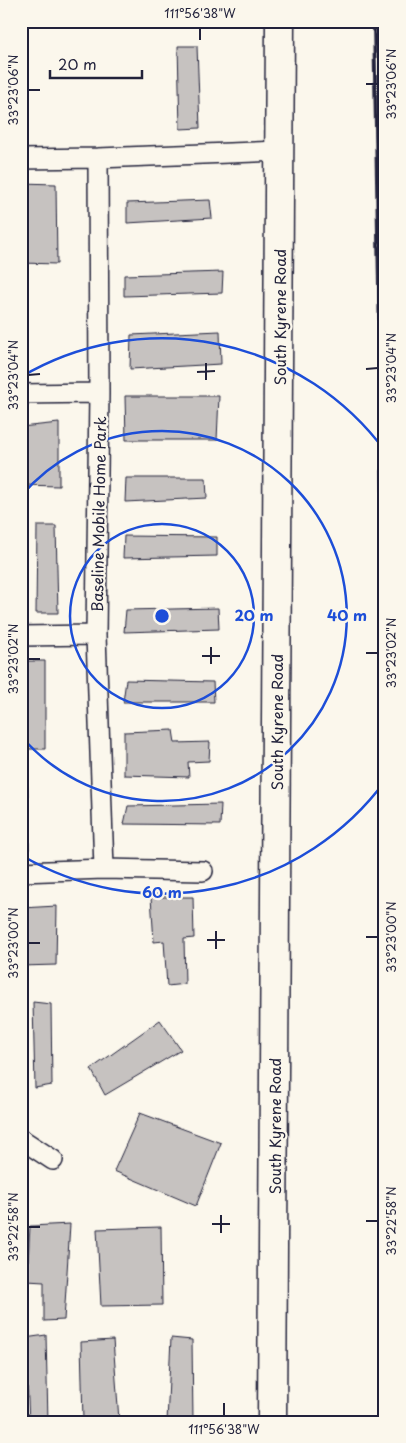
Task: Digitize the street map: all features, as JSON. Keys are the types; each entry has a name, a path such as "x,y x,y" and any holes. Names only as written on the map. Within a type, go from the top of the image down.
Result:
{"street":[{"name":"South Kyrene Road","path":"272,1422 280,21"}],"lane":[{"path":"21,158 98,158 280,151"},
{"name":"Baseline Mobile Home Park","path":"98,158 99,392 96,635 104,869"},
{"name":"Baseline Mobile Home Park","path":"21,394 99,392"},
{"name":"Baseline Mobile Home Park","path":"21,636 96,635"},
{"path":"21,872 104,869 203,871"},
{"path":"21,1139 53,1160"}],"building":[{"path":"178,46 197,46 200,128 180,129"},
{"path":"21,183 56,184 57,264 21,263"},
{"path":"210,200 212,218 127,223 127,203"},
{"path":"223,272 222,293 124,296 124,275"},
{"path":"220,331 221,364 130,369 131,335"},
{"path":"125,396 219,396 217,440 126,440"},
{"path":"59,423 59,486 21,485 21,427"},
{"path":"126,478 206,478 207,498 125,502"},
{"path":"37,526 56,526 58,613 36,613"},
{"path":"124,536 217,537 217,556 123,558"},
{"path":"218,608 219,629 124,632 126,610"},
{"path":"21,661 45,661 45,749 21,749"},
{"path":"126,680 213,682 214,702 123,702"},
{"path":"173,730 175,743 210,742 209,761 188,762 189,777 124,775 124,732"},
{"path":"27,762 29,850 21,850 21,763"},
{"path":"221,804 220,825 124,824 128,806"},
{"path":"151,897 193,897 194,938 184,939 185,984 167,986 164,941 154,942"},
{"path":"57,906 56,965 21,966 21,908"},
{"path":"33,1002 51,1004 52,1085 35,1088"},
{"path":"160,1020 181,1050 105,1095 91,1069"},
{"path":"140,1113 221,1143 196,1206 114,1171"},
{"path":"70,1224 64,1320 44,1321 44,1282 27,1281 30,1226"},
{"path":"161,1227 162,1305 101,1306 97,1229"},
{"path":"46,1335 48,1422 29,1422 25,1338"},
{"path":"171,1338 192,1340 193,1422 167,1422"},
{"path":"113,1340 119,1420 83,1421 81,1342"}],"railway":[{"path":"374,21 385,602"}]}
